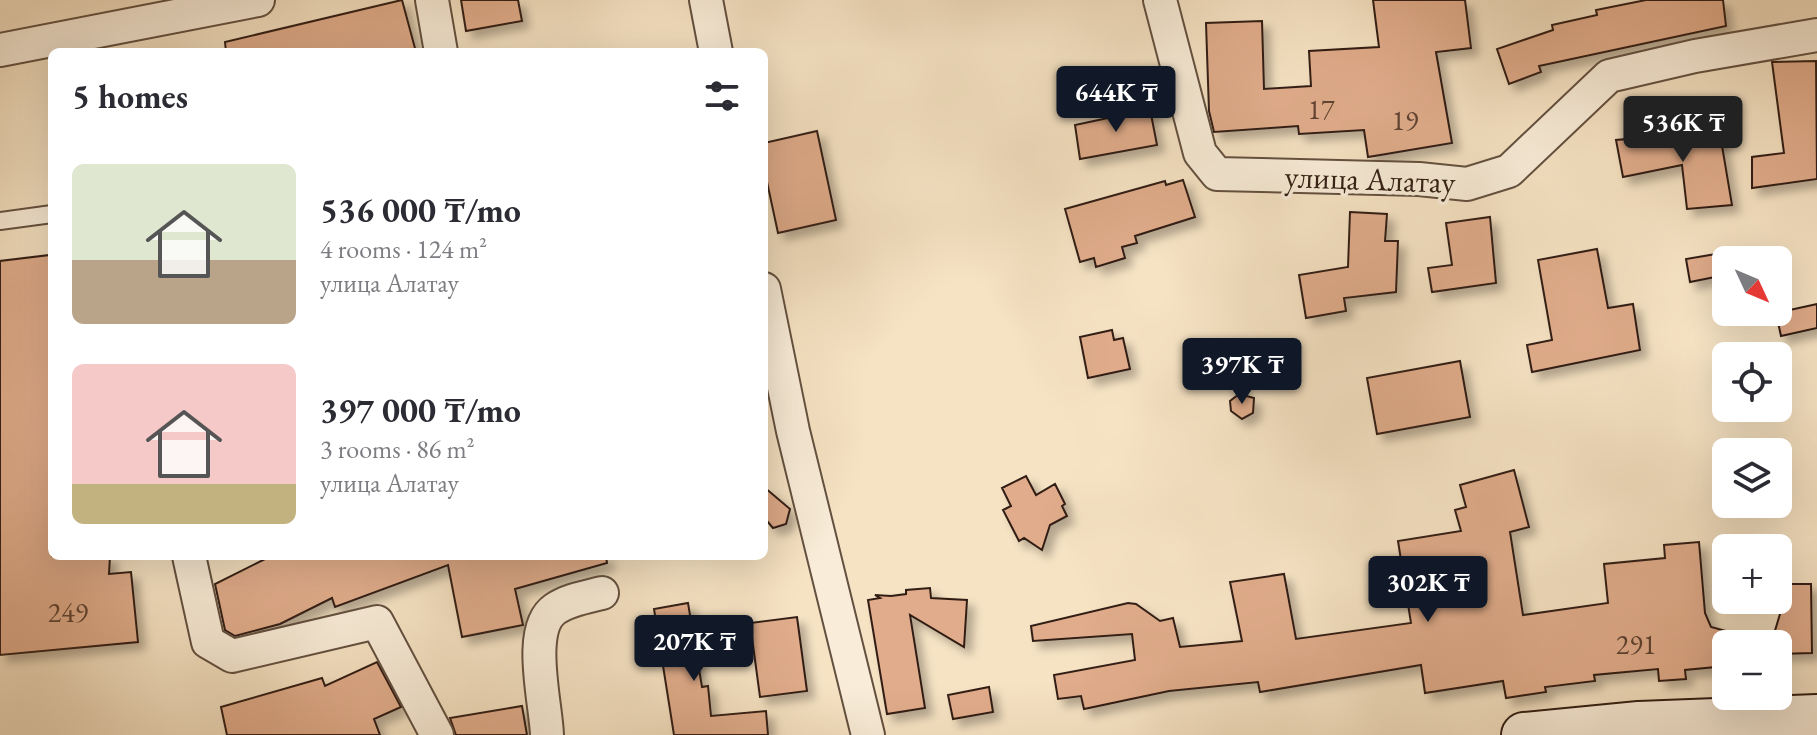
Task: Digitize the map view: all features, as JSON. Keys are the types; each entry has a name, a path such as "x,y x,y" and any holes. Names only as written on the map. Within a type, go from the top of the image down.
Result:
{"street":[{"path":"0,50 85,43 258,0"},
{"path":"432,0 440,48"},
{"path":"706,0 715,48"},
{"name":"улица Алатау","path":"1160,0 1200,153 1217,174 1419,179 1467,184 1509,171 1609,76 1695,56 1817,35"},
{"path":"768,309 793,431 868,735"},
{"path":"190,560 208,642 232,656 377,622 437,735"},
{"path":"547,735 546,698 538,656 541,629 552,611 602,593"},
{"path":"1524,735 1639,724 1817,717"}],"lane":[{"path":"0,221 48,215"}],"building":[{"path":"402,0 415,48 226,48 225,42"},
{"path":"461,0 518,0 522,21 466,31"},
{"path":"1373,0 1465,0 1471,48 1436,52 1452,143 1368,157 1364,130 1299,134 1298,126 1214,132 1209,111 1206,23 1262,21 1264,89 1311,86 1309,51 1379,47"},
{"path":"1646,0 1723,0 1726,26 1539,66 1541,72 1509,84 1497,49 1553,30 1552,25 1597,15 1596,10"},
{"path":"1816,61 1817,179 1752,188 1752,157 1784,153 1772,62"},
{"path":"1150,109 1157,145 1080,159 1075,125"},
{"path":"1719,128 1732,205 1687,209 1682,165 1623,177 1616,140 1650,137 1681,148 1679,131"},
{"path":"817,131 836,220 778,233 768,187 768,142"},
{"path":"1183,180 1195,217 1135,236 1137,243 1122,247 1125,258 1096,267 1094,258 1080,262 1065,209 1165,181 1166,185"},
{"path":"1350,212 1387,214 1385,241 1398,241 1396,292 1344,298 1346,311 1306,318 1299,275 1348,267"},
{"path":"1490,217 1496,283 1432,292 1428,268 1452,265 1446,223"},
{"path":"1597,249 1608,308 1633,304 1640,350 1532,372 1527,345 1552,340 1538,260"},
{"path":"48,255 48,560 110,560 109,574 131,572 138,642 0,655 0,261"},
{"path":"1712,255 1712,278 1690,282 1686,259"},
{"path":"1817,304 1817,328 1781,336 1779,326 1792,326 1792,309"},
{"path":"1112,330 1114,340 1123,338 1130,369 1088,378 1080,337"},
{"path":"1460,361 1470,417 1377,434 1367,378"},
{"path":"1239,394 1254,398 1253,413 1242,419 1231,411 1230,401"},
{"path":"1514,470 1529,527 1510,532 1523,615 1608,603 1604,564 1665,558 1664,545 1699,542 1705,613 1711,627 1722,630 1712,630 1712,667 1685,670 1686,679 1659,681 1658,669 1594,675 1595,681 1545,687 1546,692 1506,698 1503,681 1425,693 1421,665 1260,692 1258,682 1169,691 1084,709 1081,696 1058,699 1054,675 1135,660 1132,634 1033,641 1031,626 1128,603 1136,604 1160,621 1173,618 1180,647 1242,641 1230,582 1284,574 1296,639 1411,623 1398,541 1461,531 1455,510 1466,507 1460,485"},
{"path":"1026,476 1036,495 1055,484 1065,504 1062,506 1067,516 1050,525 1042,550 1024,538 1019,541 1003,510 1011,506 1002,488"},
{"path":"768,490 790,509 786,524 773,528 768,522"},
{"path":"263,560 607,560 607,563 515,589 523,625 462,637 448,565 335,607 332,598 280,624 235,636 225,630 215,584"},
{"path":"1792,584 1811,584 1812,653 1792,654 1792,630 1775,630 1780,614 1792,614"},
{"path":"930,588 931,598 967,600 964,647 910,615 925,708 887,714 868,600 880,598 875,595 891,596 906,594 906,590"},
{"path":"688,603 702,687 708,686 711,716 766,711 768,735 674,735 654,609"},
{"path":"797,617 807,691 760,697 750,623"},
{"path":"377,662 401,707 374,719 380,735 227,735 221,707 322,678 325,686"},
{"path":"989,687 993,712 953,719 948,695"},
{"path":"522,706 527,735 456,735 450,718"}]}
